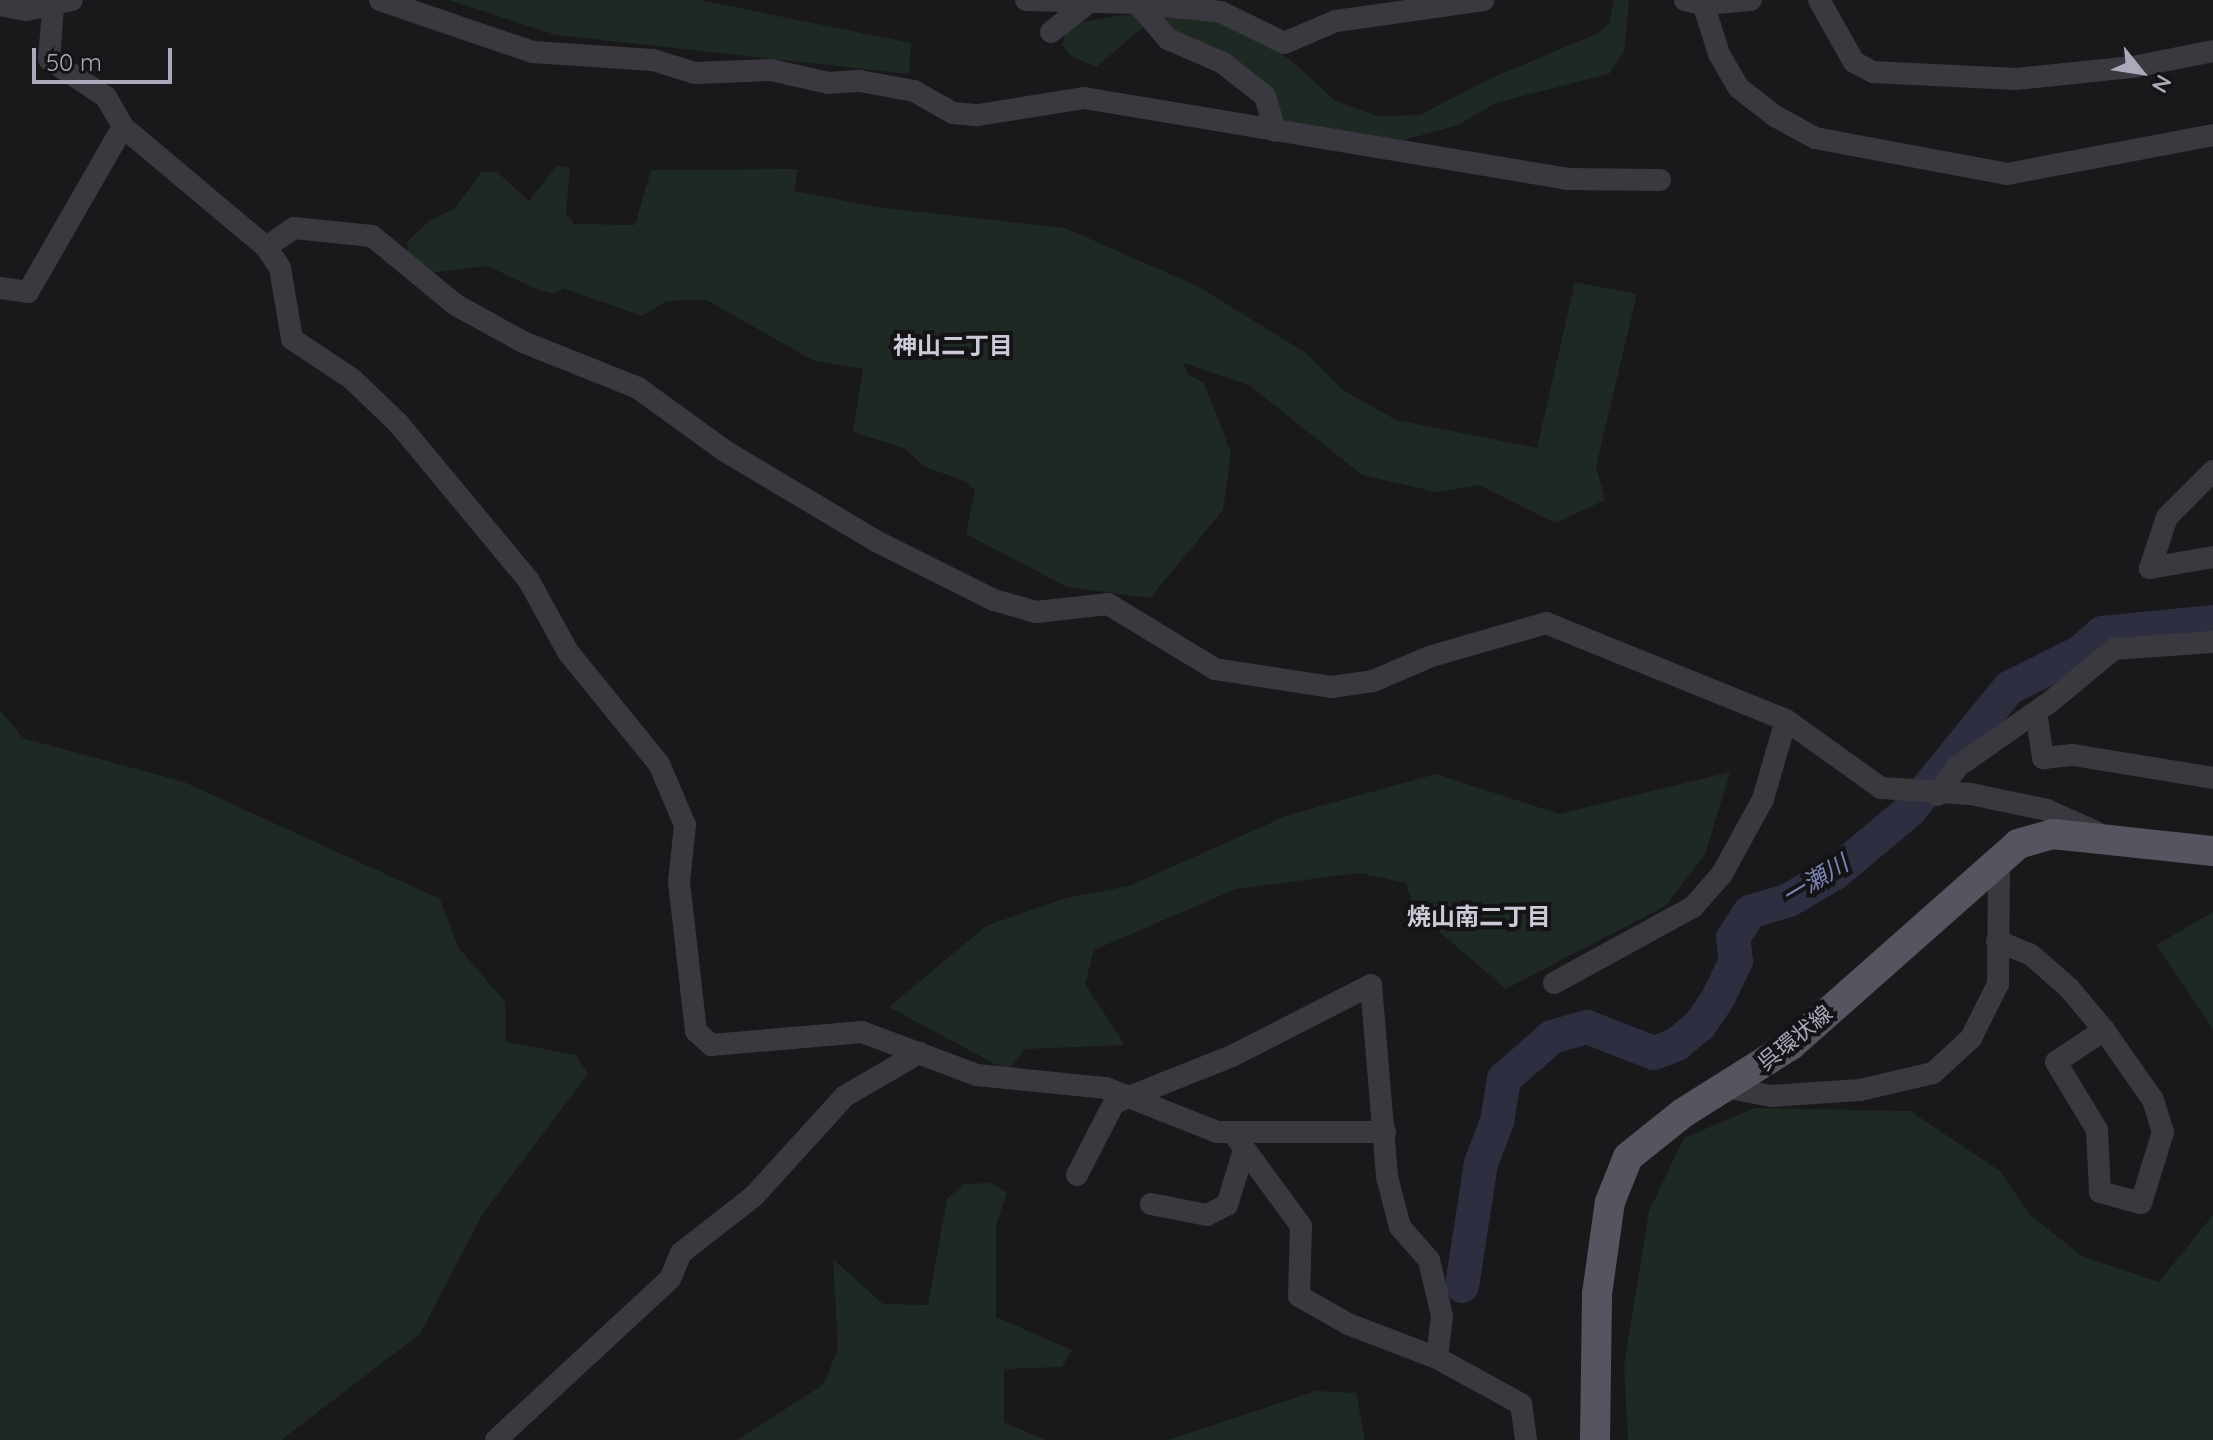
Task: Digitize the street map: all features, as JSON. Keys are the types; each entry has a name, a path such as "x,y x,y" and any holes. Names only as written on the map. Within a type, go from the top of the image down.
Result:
{"main road":[{"name":"呉環状線","path":"1595,1440 1597,1294 1610,1202 1628,1157 1683,1113 1729,1088 1791,1045 2018,844 2053,834 2213,851"}],"street":[{"path":"380,0 533,52 653,60 695,73 771,70 828,83 860,81 914,91 953,113 978,115 1084,98 1566,179 1660,180"},
{"path":"1026,0 1137,3 1221,12 1284,43 1336,21 1484,0"},
{"path":"1751,0 1697,1 1719,54 1739,88 1775,116 1815,138 2007,174 2213,135"},
{"path":"1819,0 1854,62 1873,72 2016,79 2133,67 2213,51"},
{"path":"1051,32 1088,3"},
{"path":"1137,3 1168,39 1223,63 1265,96 1275,131"},
{"path":"0,5 62,4 49,59 106,97 123,127 266,247 280,268 292,339 352,379 398,423 529,581 568,652 659,764 685,825 679,882 696,1031 711,1045 862,1032 977,1075 1106,1088 1239,1142 1385,1132"},
{"path":"0,288 28,292 123,127"},
{"path":"266,247 294,228 372,236 456,305 523,342 638,388 725,451 876,541 994,600 1036,612 1108,604 1215,669 1331,687 1373,681 1432,656 1546,623 1786,720 1881,788 1937,795 1971,794 2047,810 2116,841"},
{"path":"2213,471 2167,517 2150,568 2213,557"},
{"path":"1937,795 1957,767 2036,712 2114,649 2213,642"},
{"path":"2036,712 2043,758 2073,755 2213,778"},
{"path":"1554,983 1693,907 1722,874 1763,799 1786,720"},
{"path":"1729,1088 1786,1095 1894,1086 1933,1073 1971,1038 1989,1010 1998,984 1999,860"},
{"path":"1997,941 2030,954 2069,988 2104,1030 2153,1100 2163,1132 2141,1203 2100,1192 2097,1130 2056,1062 2104,1030"},
{"path":"1077,1175 1114,1103 1232,1056 1371,985 1387,1177 1400,1227 1429,1260 1442,1316 1437,1358"},
{"path":"496,1440 670,1279 681,1253 754,1196 845,1096 919,1053"},
{"path":"1151,1204 1207,1215 1227,1205 1239,1142"},
{"path":"1239,1142 1301,1226 1299,1296 1348,1324 1437,1358 1521,1404 1526,1440"}],"shaded area":[{"path":"449,0 700,0 911,43 909,74 556,35"},
{"path":"1614,0 1629,0 1624,51 1609,74 1495,103 1458,125 1390,144 1285,126 1273,99 1155,28 1142,28 1096,67 1071,56 1062,45 1067,30 1079,23 1123,15 1168,13 1232,23 1292,61 1334,100 1376,116 1420,115 1485,81 1598,33 1609,24"},
{"path":"556,166 570,168 566,213 574,224 635,225 651,170 797,169 795,191 876,207 1065,228 1197,286 1306,353 1343,390 1396,420 1537,448 1575,282 1637,294 1596,466 1605,500 1555,523 1479,485 1436,492 1362,475 1249,385 1183,363 1189,375 1204,383 1231,453 1223,510 1150,598 1067,587 966,534 975,490 965,481 925,467 904,448 853,432 863,369 814,361 707,300 666,301 642,316 563,288 553,294 539,290 487,266 429,273 408,256 407,242 429,221 455,208 482,172 497,172 529,201"},
{"path":"0,710 23,738 184,782 440,899 458,947 505,1002 506,1042 576,1055 588,1074 481,1217 420,1334 281,1440 0,1440"},
{"path":"1730,772 1705,855 1665,906 1506,989 1415,911 1406,883 1359,873 1236,889 1094,950 1085,984 1125,1045 1025,1049 1008,1071 889,1007 986,926 1066,898 1129,886 1288,815 1436,774 1559,814"},
{"path":"2213,912 2213,1029 2156,945"},
{"path":"1755,1108 1910,1111 2000,1171 2030,1215 2082,1256 2159,1282 2213,1215 2213,1440 1628,1440 1624,1366 1649,1211 1684,1138"},
{"path":"992,1183 1007,1193 996,1225 996,1317 1072,1350 1062,1367 1004,1369 1004,1422 1045,1440 737,1440 823,1385 838,1349 833,1259 883,1304 928,1305 947,1199 964,1184"},
{"path":"1316,1391 1356,1393 1365,1440 1168,1440"}],"waterway":[{"name":"一瀬川","path":"1462,1286 1481,1163 1497,1122 1504,1079 1552,1037 1587,1027 1654,1053 1677,1044 1700,1025 1718,998 1736,961 1733,938 1750,912 1789,900 1835,873 1909,811 2009,688 2079,653 2102,633 2213,622"}],"district":[{"name":"神山二丁目","path":"953,346"},
{"name":"焼山南二丁目","path":"1479,917"}]}
